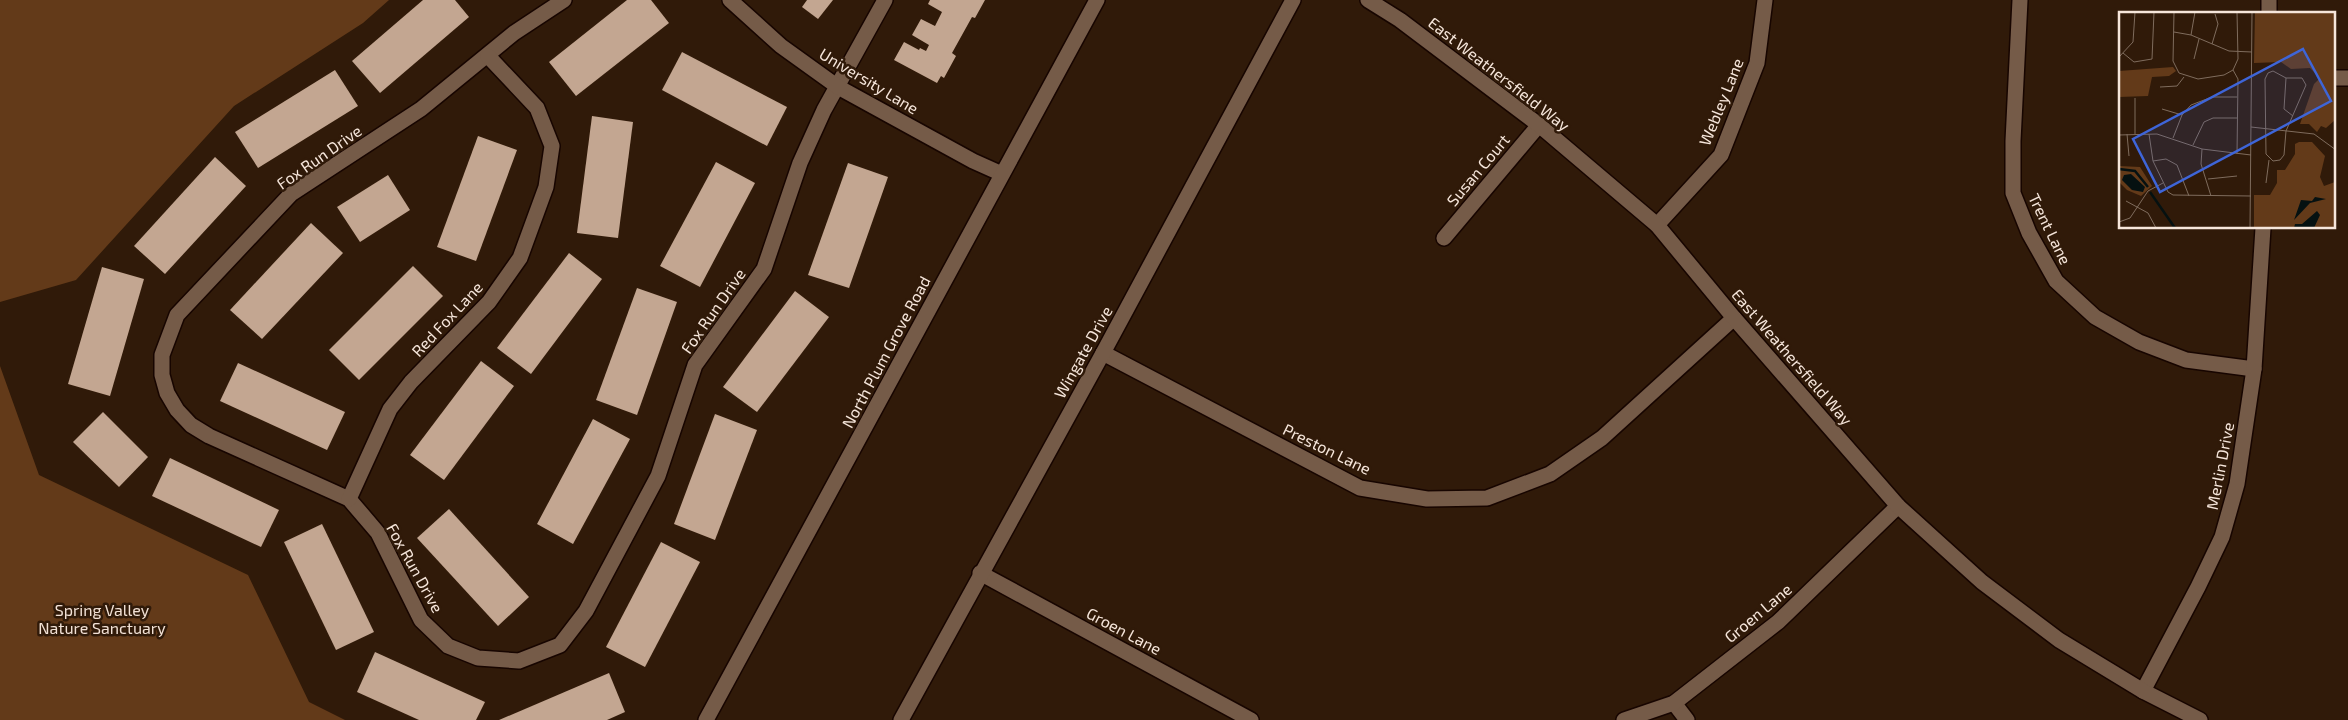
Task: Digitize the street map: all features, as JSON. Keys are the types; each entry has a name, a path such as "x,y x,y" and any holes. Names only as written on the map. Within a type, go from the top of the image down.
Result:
{"street":[{"name":"Fox Run Drive","path":"564,0 514,33 421,109 291,194 177,316 167,336 162,355 162,375 167,392 177,410 191,425 209,436 349,499 378,533 421,620 448,646 478,658 519,661 560,645 586,611 658,476 695,365 764,269 800,164 824,110 885,0"},
{"name":"University Lane","path":"730,0 781,46 838,87 970,159 1002,174"},
{"name":"North Plum Grove Road","path":"706,720 1097,0"},
{"name":"Wingate Drive","path":"901,720 1293,0"},
{"name":"East Weathersfield Way","path":"1368,0 1400,20 1539,125 1657,225 1734,318 1898,506 1982,582 2059,640 2143,691 2200,720"},
{"name":"Webley Lane","path":"1657,225 1721,155 1757,64 1765,0"},
{"name":"Trent Lane","path":"2020,0 2013,142 2013,193 2029,233 2056,281 2096,316 2139,342 2186,360 2254,369"},
{"name":"Red Fox Lane","path":"349,499 390,409 410,382 489,302 520,258 546,187 552,146 537,108 488,56"},
{"name":"Susan Court","path":"1444,238 1539,125"},
{"name":"Merlin Drive","path":"2143,691 2222,537 2237,484 2254,369 2263,229"},
{"name":"Preston Lane","path":"1103,352 1360,488 1427,499 1487,498 1550,474 1602,438 1734,318"},
{"name":"Groen Lane","path":"1624,720 1674,703 1778,622 1898,506"},
{"name":"Groen Lane","path":"980,574 1251,720"},
{"path":"1674,703 1687,720"}],"green space":[{"path":"0,0 389,0 363,23 234,106 76,280 0,302"},
{"name":"Spring Valley Nature Sanctuary","path":"0,366 39,475 248,575 309,702 345,720 0,720"}],"building":[{"path":"423,0 455,0 469,17 380,93 352,61"},
{"path":"627,0 651,0 669,23 576,96 549,62"},
{"path":"807,0 833,0 818,19 802,7"},
{"path":"930,0 985,0 975,18 972,17 952,53 956,56 944,78 941,76 937,83 894,60 904,42 919,50 920,48 926,51 929,45 912,35 921,19 935,26 942,12 928,4"},
{"path":"682,52 787,107 767,146 662,90"},
{"path":"335,70 358,106 258,168 235,132"},
{"path":"592,116 633,122 618,238 577,233"},
{"path":"478,136 517,150 476,261 437,247"},
{"path":"215,157 246,186 165,274 134,246"},
{"path":"716,162 755,183 700,287 660,266"},
{"path":"848,163 888,177 849,288 808,275"},
{"path":"388,175 410,210 360,242 337,207"},
{"path":"311,223 343,253 262,339 230,310"},
{"path":"569,253 602,279 531,374 497,348"},
{"path":"413,266 443,296 359,380 329,350"},
{"path":"102,267 144,279 110,396 68,384"},
{"path":"637,288 677,302 637,415 596,400"},
{"path":"795,291 829,317 757,412 723,387"},
{"path":"481,361 514,386 444,480 410,455"},
{"path":"238,363 345,412 327,450 220,401"},
{"path":"103,412 148,457 119,487 73,442"},
{"path":"715,414 757,430 715,540 674,524"},
{"path":"593,419 630,439 573,544 537,524"},
{"path":"170,458 279,510 261,547 152,496"},
{"path":"449,509 529,597 498,626 417,538"},
{"path":"322,524 374,632 336,650 284,542"},
{"path":"661,542 700,562 645,667 606,647"},
{"path":"375,652 485,702 476,720 419,720 357,692"},
{"path":"609,673 625,712 607,720 499,720"}]}
